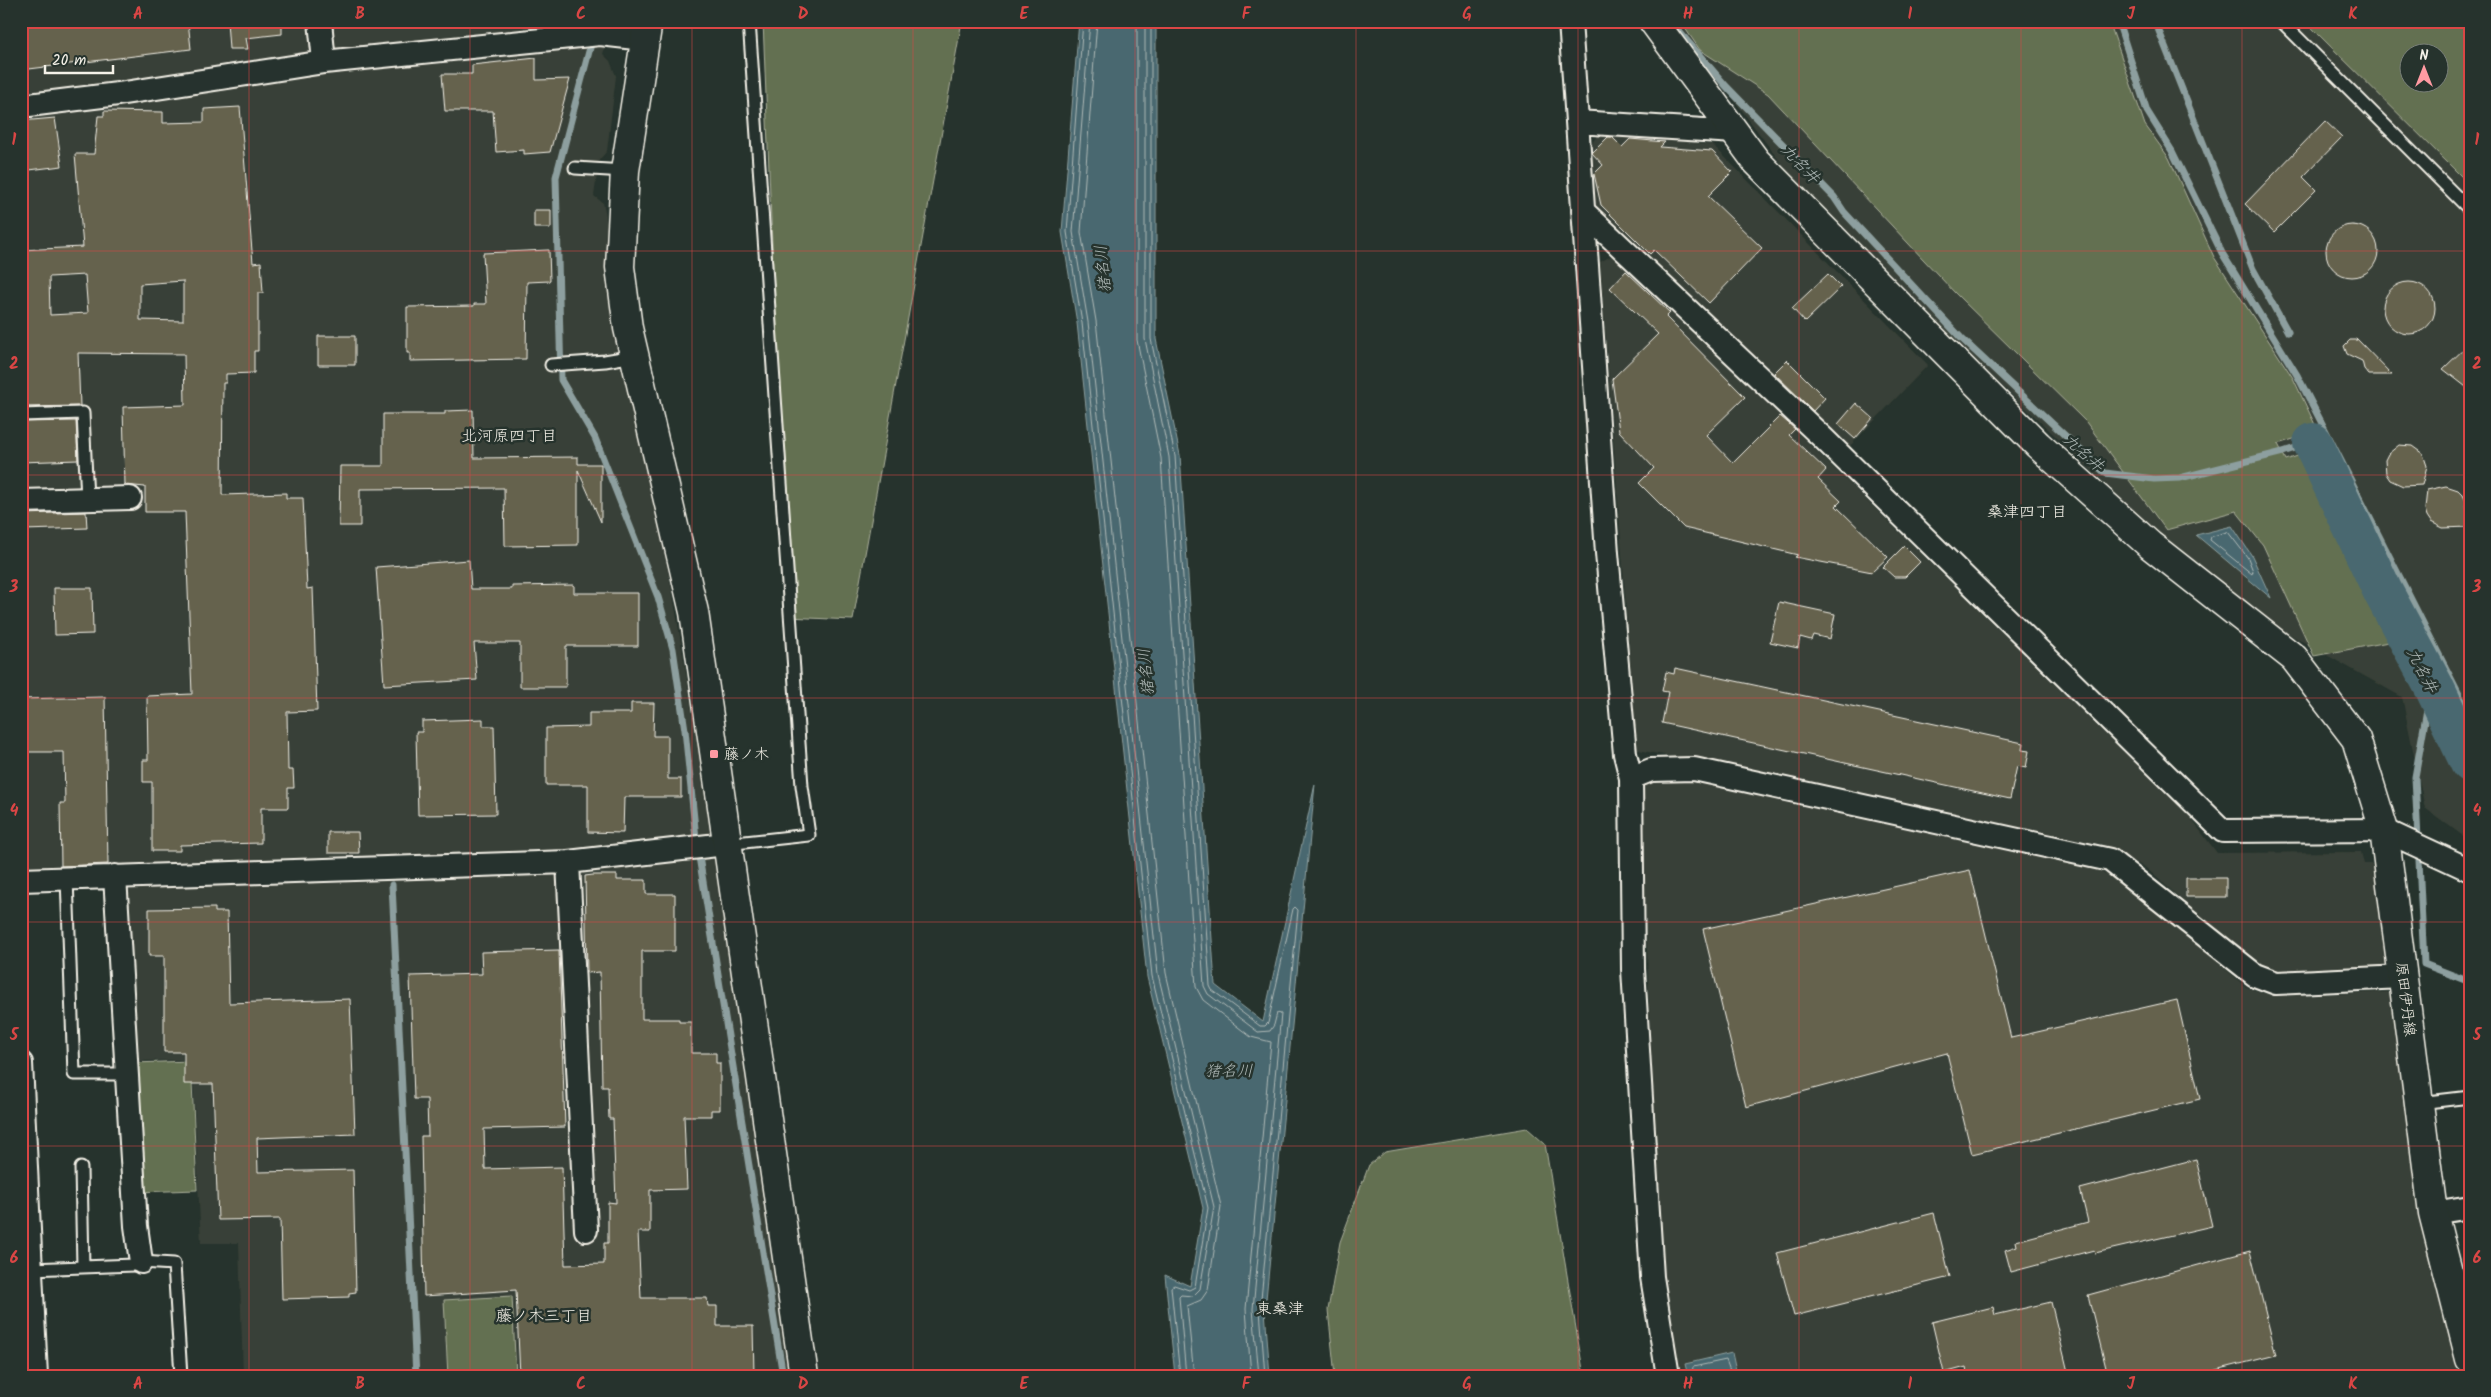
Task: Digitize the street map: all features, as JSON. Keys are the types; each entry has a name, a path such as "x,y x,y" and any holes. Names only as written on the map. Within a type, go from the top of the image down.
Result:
{"street":[{"path":"320,21 324,62"},
{"path":"1570,21 1607,553 1625,754 1632,778 1633,969 1652,1277 1668,1376"},
{"name":"原田伊丹線","path":"1653,21 1763,168 2038,445 2150,545 2294,658 2356,740 2384,830 2433,1212 2465,1328 2470,1359"},
{"path":"21,106 118,94 324,62 646,30 624,172 620,267 628,328 634,356 694,612 804,1376"},
{"path":"1577,122 1735,132"},
{"path":"1583,210 1830,445 2223,831 2384,830 2470,870"},
{"path":"21,501 130,498"},
{"path":"1632,778 1651,770 1694,769 2110,860 2254,976 2276,982 2404,976"},
{"path":"21,880 568,862 726,844"},
{"path":"568,862 586,1230"},
{"path":"115,876 136,1226 141,1262"},
{"path":"21,1063 36,1376"},
{"path":"2433,1212 2470,1207"}],"lane":[{"path":"726,844 809,836 802,786 748,21"},
{"path":"2281,21 2470,210"},
{"path":"575,168 624,172"},
{"path":"550,365 605,361 634,356"},
{"path":"21,415 83,413 88,500"},
{"path":"67,878 74,1074 128,1074"},
{"path":"2420,1103 2470,1097"},
{"path":"81,1168 82,1267"},
{"path":"31,1270 134,1265 141,1262 174,1264 181,1376"}],"shaded area":[{"path":"21,21 611,21 603,54 610,61 616,76 607,151 599,160 594,196 603,203 606,215 612,290 673,595 714,840 600,851 21,872"},
{"path":"1675,21 2470,21 2470,841 2425,808 2402,697 2289,634 2172,547 1814,207"},
{"path":"1600,133 1713,145 1928,365 1846,450 1597,208 1593,195 1589,146"},
{"path":"1615,254 2189,816 2217,853 2361,852 2364,864 2374,864 2388,963 2381,969 2270,972 2259,968 2146,868 2101,844 1634,749 1634,715 1600,262"},
{"path":"1645,780 1693,782 2096,870 2123,881 2246,987 2273,996 2388,992 2396,998 2420,1221 2461,1376 1677,1376 1659,1277 1641,786"},
{"path":"715,852 789,1376 243,1376 239,1243 201,1243 192,1060 134,1061 125,890 602,863"}],"green space":[{"path":"763,21 962,21 853,620 787,617"},
{"path":"1680,21 2109,21 2145,125 2169,158 2214,257 2293,378 2318,431 2278,444 2286,460 2309,452 2352,553 2399,640 2314,656 2263,545 2236,511 2166,530 2086,422 1955,293 1768,94 1700,50"},
{"path":"2305,21 2470,21 2470,185"},
{"path":"191,1061 197,1190 138,1192 134,1063"},
{"path":"1527,1128 1545,1144 1584,1376 1335,1376 1328,1310 1340,1242 1369,1165 1385,1152"},
{"path":"512,1296 516,1376 448,1376 444,1300"}],"water":[{"name":"猪名川","path":"1079,21 1156,21 1156,339 1180,455 1215,985 1263,1022 1315,784 1265,1310 1270,1376 1175,1376 1165,1275 1190,1286 1203,1208 1147,977 1077,323 1062,232"},
{"path":"2232,526 2252,556 2271,598 2196,535"},
{"path":"1732,1353 1737,1376 1688,1376 1685,1364"}],"building":[{"path":"56,21 188,21 191,49 21,70 21,26"},
{"path":"227,21 282,21 282,34 246,38 248,49 229,49"},
{"path":"536,58 536,80 570,79 550,152 524,154 524,150 496,152 493,111 445,111 442,74 472,74 472,65"},
{"path":"240,107 253,263 261,262 263,293 258,293 258,351 254,351 254,373 226,374 226,383 223,383 222,495 286,493 286,498 303,498 307,589 313,588 317,711 287,712 288,770 293,770 294,788 288,788 288,808 261,808 261,843 180,845 180,851 152,851 152,782 143,782 143,760 148,760 147,696 192,694 185,512 145,512 145,487 125,485 123,407 185,405 184,354 78,353 80,406 21,407 21,250 83,247 75,154 94,154 98,116 104,116 104,111 163,112 163,123 204,122 204,109","holes":["85,275 88,313 50,315 49,277","183,281 183,321 140,320 140,284"]},
{"path":"55,118 62,166 21,171 21,121"},
{"path":"2325,121 2342,137 2303,177 2316,190 2274,232 2245,204"},
{"path":"1608,137 1612,137 1622,147 1630,139 1665,142 1660,147 1712,151 1732,172 1708,196 1762,248 1709,303 1654,250 1650,254 1601,205 1594,174 1603,165 1592,153"},
{"path":"534,210 551,210 551,228 534,228"},
{"path":"2347,225 2357,225 2371,232 2378,246 2378,256 2371,270 2357,277 2347,277 2337,273 2330,266 2326,256 2326,246 2330,236 2337,229"},
{"path":"549,250 550,281 527,282 526,359 410,361 410,353 407,353 407,307 474,306 474,304 486,304 483,253"},
{"path":"1626,271 1670,313 1666,317 1745,397 1706,435 1733,463 1780,416 1795,429 1789,435 1826,470 1818,479 1841,501 1836,506 1888,557 1872,572 1795,557 1798,555 1684,528 1639,483 1654,468 1619,431 1612,379 1658,334 1610,288"},
{"path":"1828,274 1841,287 1805,322 1792,308"},
{"path":"2404,282 2414,282 2428,289 2435,303 2435,313 2428,327 2414,334 2404,334 2394,330 2387,323 2383,313 2383,303 2387,293 2394,286"},
{"path":"318,336 355,336 355,365 318,365"},
{"path":"2356,338 2392,375 2369,375 2364,369 2362,361 2347,354 2344,346 2350,340 2357,340"},
{"path":"2470,343 2470,390 2443,369"},
{"path":"1787,360 1825,398 1813,411 1774,373"},
{"path":"1856,403 1873,418 1855,439 1838,424"},
{"path":"473,410 474,458 578,457 578,464 601,464 601,522 578,470 578,545 505,546 504,488 360,489 360,526 339,526 340,466 383,466 383,414 445,414 445,411"},
{"path":"76,421 78,460 21,462 21,422"},
{"path":"2399,445 2412,446 2423,454 2427,466 2422,485 2403,486 2390,480 2386,474 2385,460 2388,454"},
{"path":"2446,486 2458,490 2463,495 2466,501 2468,527 2443,528 2431,522 2427,516 2425,509 2427,490"},
{"path":"86,512 87,528 24,530 23,514"},
{"path":"1904,546 1920,562 1905,577 1894,577 1883,567"},
{"path":"469,560 471,589 512,589 512,586 574,585 574,593 638,593 638,646 566,646 566,687 520,687 520,643 474,643 477,680 384,685 376,567"},
{"path":"54,588 92,588 93,634 55,635"},
{"path":"1779,602 1835,614 1830,639 1813,635 1811,640 1800,637 1798,648 1770,642"},
{"path":"1675,668 2023,743 2022,750 2029,751 2026,768 2017,766 2010,799 1662,723 1668,692 1662,691 1666,672 1674,674"},
{"path":"105,697 108,864 61,866 60,803 65,803 64,752 21,752 21,699"},
{"path":"631,703 654,703 653,736 668,736 668,779 681,779 681,797 624,797 623,833 588,832 588,785 546,785 546,728 589,727 589,713 631,713"},
{"path":"483,719 483,726 494,726 496,814 418,815 416,732 422,732 422,721"},
{"path":"328,832 358,832 359,853 328,853"},
{"path":"1970,870 2011,1038 2177,1000 2200,1099 1972,1154 1947,1053 1746,1107 1703,929"},
{"path":"617,875 617,880 646,880 646,894 675,894 675,951 642,951 642,1019 679,1019 679,1022 691,1022 691,1053 716,1053 716,1063 720,1063 720,1110 711,1110 711,1116 684,1116 687,1189 650,1190 650,1232 638,1232 641,1298 707,1298 708,1306 717,1306 717,1326 753,1326 754,1376 520,1376 516,1290 424,1296 421,1136 428,1136 427,1099 414,1099 410,976 482,974 481,952 559,950 565,1127 484,1129 485,1169 562,1167 565,1265 604,1264 604,1243 608,1243 608,1202 616,1203 613,1119 609,1119 608,1087 602,1087 600,972 587,973 585,876"},
{"path":"2186,878 2226,878 2226,897 2186,897"},
{"path":"215,908 215,912 227,912 229,1003 350,999 355,1134 257,1138 258,1172 353,1170 356,1292 349,1293 349,1297 282,1299 280,1219 218,1220 213,1084 184,1084 184,1052 164,1052 164,956 149,956 149,909"},
{"path":"2196,1159 2212,1226 2095,1253 2094,1250 2011,1272 2005,1250 2017,1246 2016,1241 2088,1222 2080,1189"},
{"path":"1934,1213 1950,1277 1794,1316 1777,1253"},
{"path":"2250,1251 2276,1355 2192,1376 2108,1376 2088,1295"},
{"path":"2051,1302 2069,1376 1968,1376 1966,1367 1944,1373 1932,1322 1993,1307 1995,1315"}],"waterway":[{"path":"597,21 556,177 561,380 595,438 658,597 673,649 685,730 696,838 783,1376"},
{"name":"九名井","path":"1670,21 1726,86 1834,197 1844,212 1961,338 2105,473 2154,479 2180,478 2283,452 2329,437 2297,375 2222,253 2172,151 2147,111 2118,21"},
{"path":"2155,21 2253,269 2288,332"},
{"path":"2329,437 2470,716"},
{"name":"九名井","path":"2313,443 2383,592 2434,687 2470,763"},
{"path":"2383,592 2380,600 2429,698 2415,777 2424,964 2470,982"},
{"path":"392,885 416,1376"}],"place":[{"name":"藤ノ木","path":"714,754"}],"district":[{"name":"北河原四丁目","path":"509,435"},
{"name":"桑津四丁目","path":"2027,511"},
{"name":"東桑津","path":"1280,1308"},
{"name":"藤ノ木三丁目","path":"544,1315"}]}
